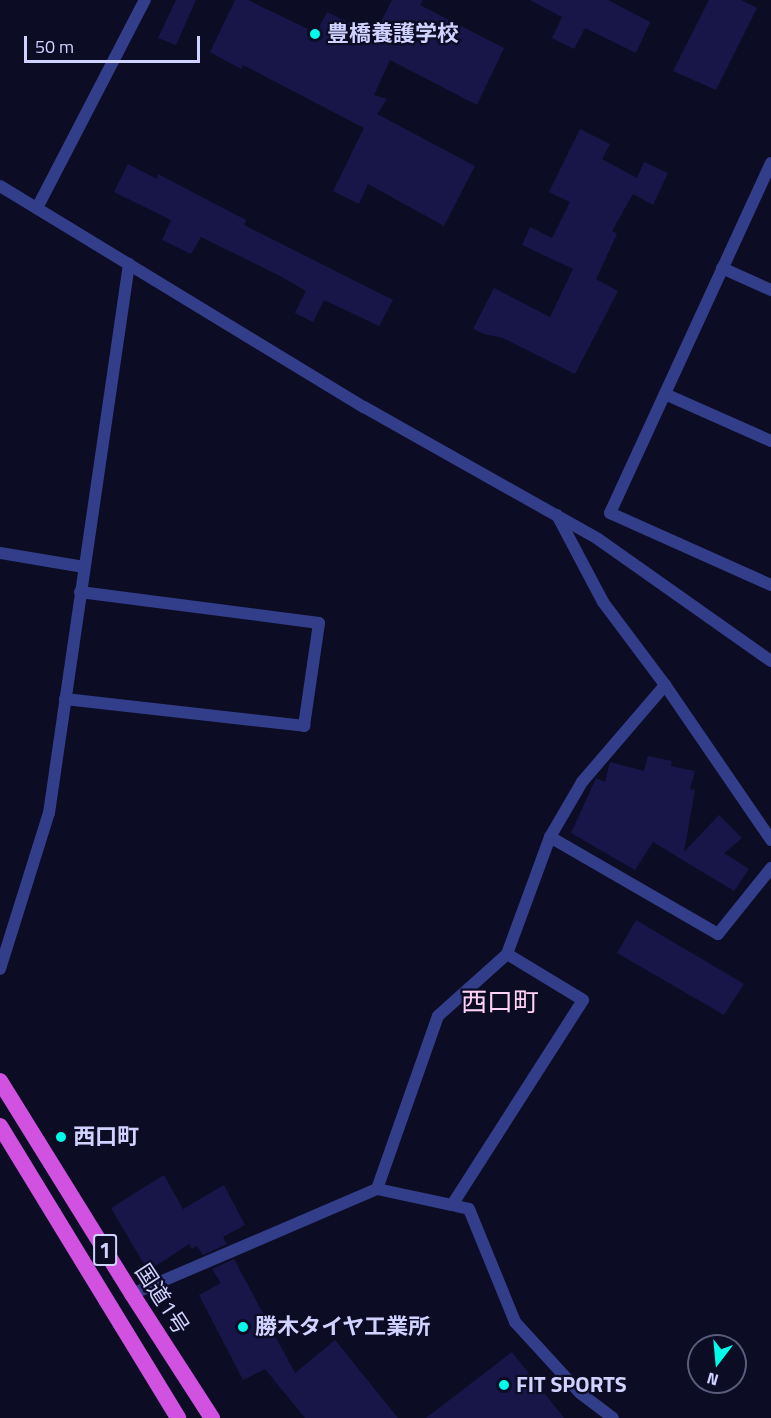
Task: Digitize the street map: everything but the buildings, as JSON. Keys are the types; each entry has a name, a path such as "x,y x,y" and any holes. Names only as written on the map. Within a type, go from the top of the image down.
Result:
{"highway":[{"name":"国道1号","path":"0,1081 212,1418"},
{"name":"1","path":"0,1126 178,1418"}],"street":[{"path":"37,208 145,0"},
{"path":"771,163 610,513 771,585"},
{"path":"0,186 364,407 598,539 771,662"},
{"path":"0,969 49,813 129,264"},
{"path":"722,268 771,290"},
{"path":"665,394 771,441"},
{"path":"557,515 603,602 665,686 771,840"},
{"path":"0,553 84,567"},
{"path":"65,699 304,726 319,623 80,592"},
{"path":"377,1189 438,1016 507,954 550,837 582,782 665,686"},
{"path":"550,837 718,934 771,868"},
{"path":"452,1205 583,1000 507,954"},
{"path":"132,1294 377,1189 469,1209 515,1322 580,1393 613,1418"}],"place":[{"name":"豊橋養護学校","path":"315,34"},
{"name":"西口町","path":"61,1137"},
{"name":"勝木タイヤ工業所","path":"243,1327"},
{"name":"FIT SPORTS","path":"504,1385"}],"district":[{"name":"西口町","path":"500,1002"}]}
